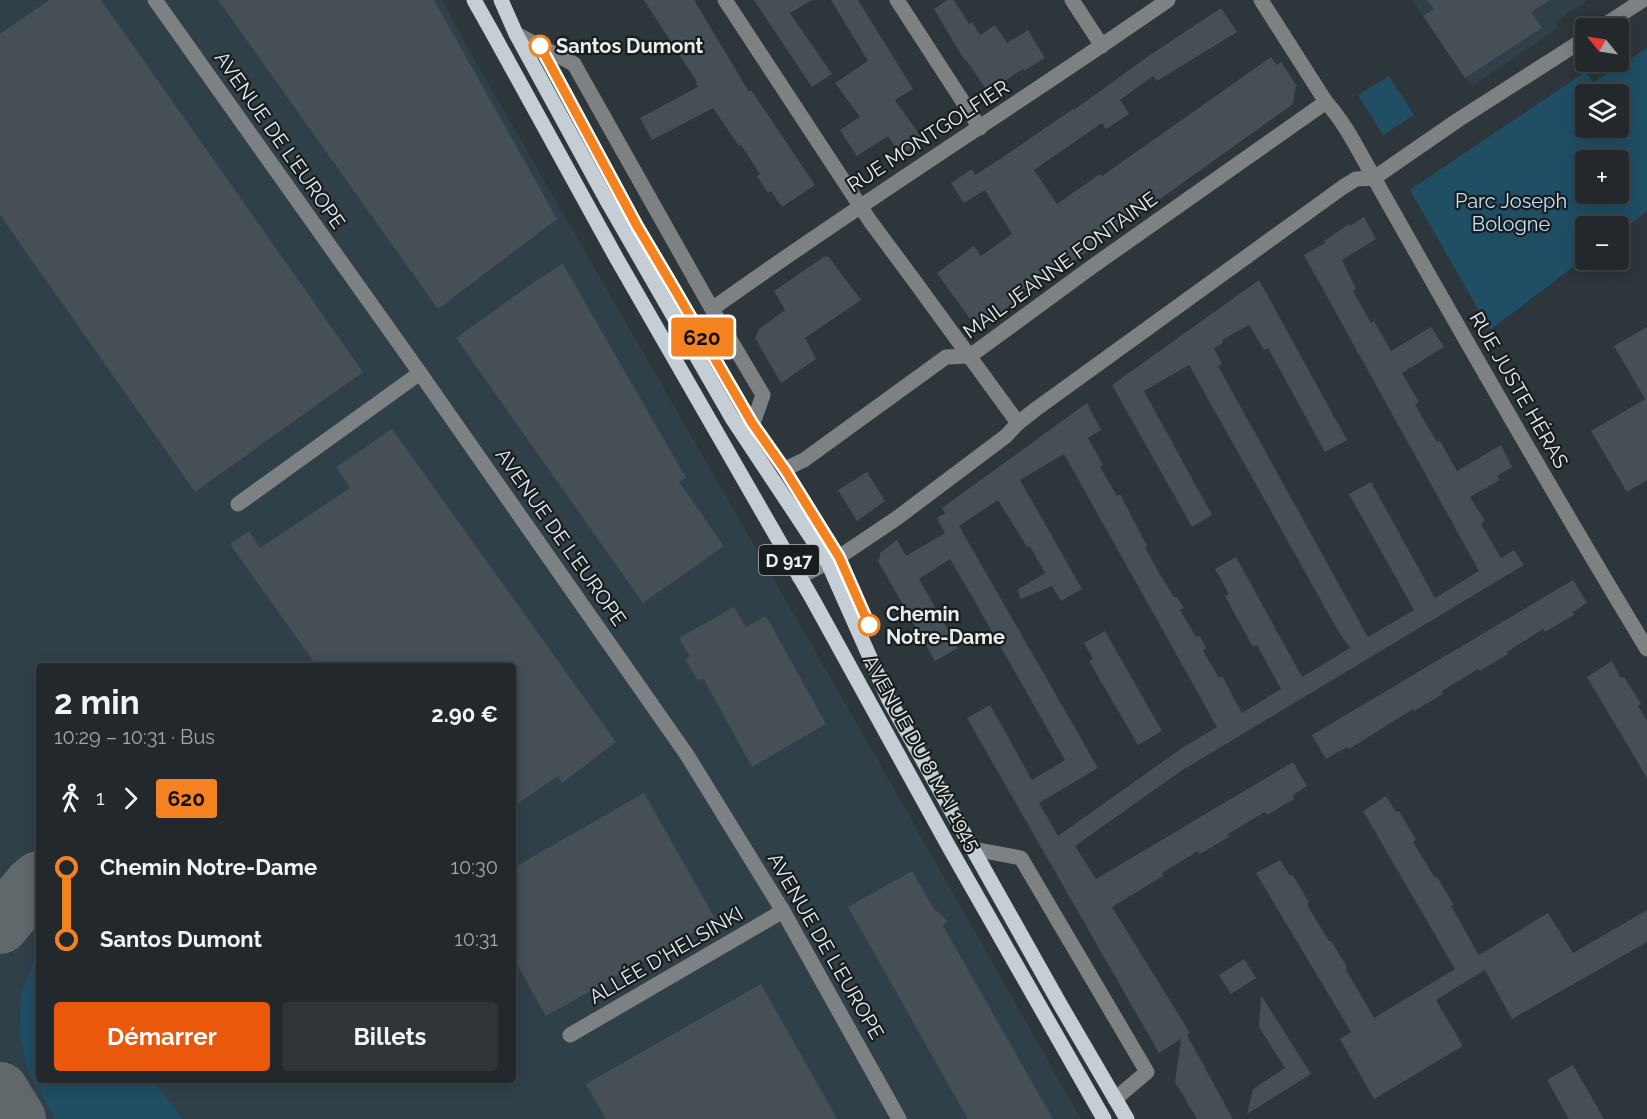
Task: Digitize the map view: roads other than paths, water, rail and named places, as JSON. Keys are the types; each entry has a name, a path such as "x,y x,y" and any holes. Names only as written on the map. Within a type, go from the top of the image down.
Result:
{"main road":[{"name":"AVENUE DU 8 MAI 1945","path":"474,0 617,259 1104,1119"},
{"name":"AVENUE DU 8 MAI 1945","path":"501,0 516,34 606,199 732,418 795,517 833,560 888,698 1127,1119"}],"street":[{"name":"AVENUE DE L'EUROPE","path":"155,0 687,755 783,911 899,1119"},
{"path":"725,0 870,221 1018,423"},
{"path":"897,0 980,128"},
{"path":"1072,0 1102,46"},
{"name":"RUE MONTGOLFIER","path":"712,309 860,205 980,128 1168,0"},
{"name":"RUE JUSTE HÉRAS","path":"1261,0 1349,134 1503,405 1647,649"},
{"path":"1615,18 1643,0"},
{"path":"516,34 574,64 712,309 763,394 747,440"},
{"path":"799,577 833,560 897,518 1006,436 1018,423 1150,325 1343,187 1356,179 1374,178 1458,120 1575,45"},
{"name":"MAIL JEANNE FONTAINE","path":"785,470 804,460 946,357 970,356 1093,266 1326,102"},
{"path":"238,504 420,373"},
{"path":"973,849 1021,858 1147,1072 1115,1099"},
{"name":"ALLÉE D'HELSINKI","path":"570,1035 783,911"}],"place":[{"name":"Santos Dumont","path":"540,46"},
{"name":"Chemin Notre-Dame","path":"869,625"}],"park label":[{"name":"Parc Joseph Bologne","path":"1511,212"}]}
